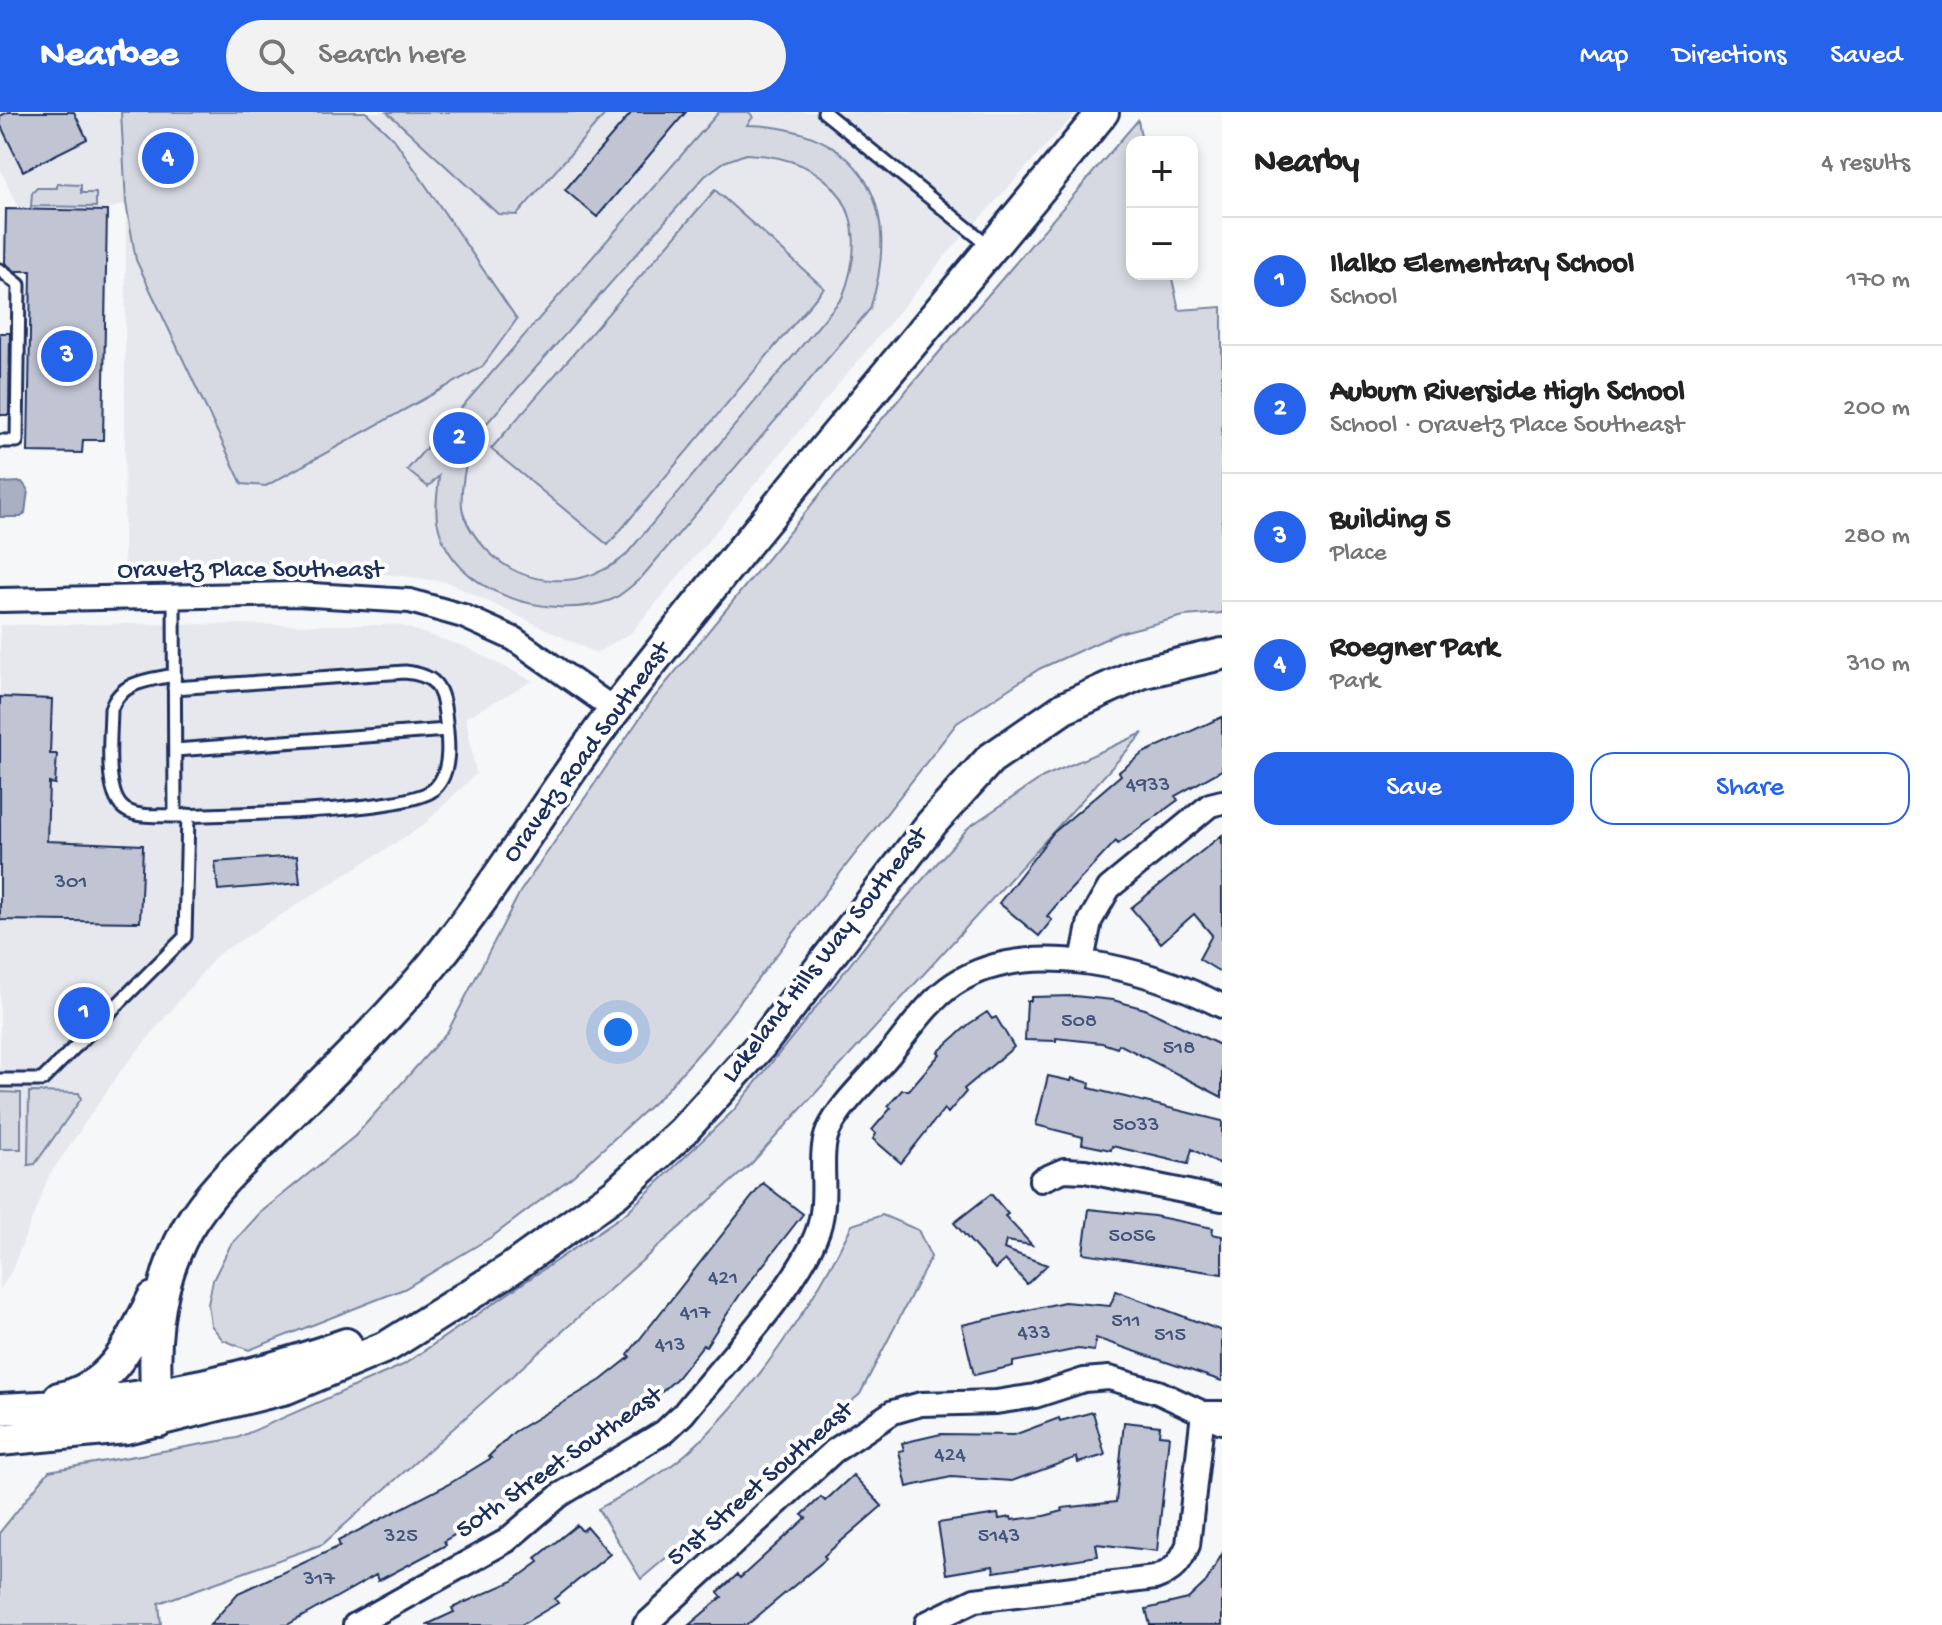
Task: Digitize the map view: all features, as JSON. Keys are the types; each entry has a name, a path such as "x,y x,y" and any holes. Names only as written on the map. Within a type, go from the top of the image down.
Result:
{"street":[{"name":"Oravetz Road Southeast","path":"158,1409 154,1357 158,1315 170,1269 186,1232 229,1174 317,1088 435,962 615,710 1103,112"},
{"name":"Oravetz Place Southeast","path":"0,600 374,596 439,608 514,639 615,710"},
{"name":"Lakeland Hills Way Southeast","path":"0,1407 158,1409 247,1400 325,1374 388,1346 549,1243 616,1193 682,1132 760,1046 932,823 990,759 1064,708 1141,673 1222,654"},
{"path":"1082,961 1090,921 1109,888 1210,805 1222,802"},
{"name":"50th Street Southeast","path":"355,1625 506,1541 560,1495 664,1432 684,1413 805,1257 825,1204 824,1145 828,1131 934,1001 954,984 979,971 1013,964 1082,961 1162,980 1222,1006"},
{"path":"1041,1180 1064,1170 1085,1171 1222,1199"},
{"path":"0,1407 69,1396 107,1376 129,1346 186,1232"},
{"name":"51st Street Southeast","path":"645,1625 834,1451 893,1412 921,1404 1009,1400 1084,1380 1109,1378 1158,1392 1216,1416"},
{"name":"Lakeland Hills Way Southeast","path":"0,1440 82,1435 158,1409"},
{"path":"927,1623 975,1600 1155,1578 1170,1573 1180,1563 1188,1545 1216,1416"}],"lane":[{"path":"824,112 993,248"},
{"path":"0,270 19,285 17,441 0,441"},
{"path":"174,597 175,816"},
{"path":"405,672 424,674 437,682 443,696 447,730 443,779 432,792 416,798 281,812 175,816 126,811 116,801 111,786 111,709 115,697 136,682 405,672"},
{"path":"175,750 447,730"},
{"path":"0,1080 42,1080 185,937 188,815"}],"shaded area":[{"path":"0,112 121,112 126,202 298,112 1077,112 948,253 631,633 596,653 447,582 334,567 124,574 126,204 107,209 18,208 0,169"},
{"path":"121,112 366,112 394,139 517,319 482,367 266,486 242,484 136,260 126,203"},
{"path":"387,112 607,112 517,215 498,214"},
{"path":"719,112 749,112 753,117 747,125 786,129 819,140 845,156 864,178 876,205 881,236 879,271 870,309 641,578 619,596 587,606 560,607 507,597 483,585 463,569 447,549 437,519 439,476 428,487 407,470","holes":["746,154 777,158 803,166 824,179 840,196 850,216 854,240 851,268 842,298 625,556 591,575 554,580 535,578 501,562 478,540 463,513 463,481 472,440 705,176 724,162"]},
{"path":"1138,120 1141,136 1126,136 1126,280 1172,280 1179,310 1222,307 1222,613 1184,616 1119,633 1039,669 957,723 708,1043 662,1095 573,1176 493,1236 404,1289 249,1350 223,1340 211,1325 208,1304 213,1280 230,1246 260,1213 355,1136 448,1031 520,892 653,699 870,433"},
{"path":"57,184 81,185 81,193 96,193 96,207 31,206 32,193 37,188 57,188"},
{"path":"715,190 824,288 608,545 491,449"},
{"path":"0,625 399,625 465,647 533,681 466,717 476,774 421,827 217,955 120,1072 49,1176 11,1272 0,1289"},
{"path":"1143,733 751,1164 323,1544 159,1603 161,1625 0,1625 0,1532 49,1471 237,1438 403,1365 626,1213 733,1111 872,937 969,827 1043,777"},
{"path":"0,1092 21,1093 21,1149 0,1149"},
{"path":"29,1092 79,1093 81,1099 35,1164 28,1165"},
{"path":"882,1215 918,1230 931,1257 860,1394 641,1579 598,1509 666,1469 711,1430 780,1346 820,1285 852,1225"}],"water":[{"path":"22,482 28,490 25,513 21,517 0,517 0,483"}],"building":[{"path":"8,112 74,112 87,139 23,171 0,124 0,116"},
{"path":"632,112 686,112 597,217 565,190"},
{"path":"6,209 107,211 103,440 83,440 82,453 28,452 31,271 15,271 5,263"},
{"path":"0,333 10,333 9,415 0,415"},
{"path":"0,697 52,699 50,754 57,754 55,784 49,783 47,841 143,845 140,922 0,920"},
{"path":"1222,717 1222,770 1175,796 1178,800 1118,844 1116,841 1047,916 1052,920 1039,936 999,903 1053,833 1121,775 1119,772 1143,753"},
{"path":"1222,835 1222,973 1199,959 1212,935 1194,914 1161,943 1131,908"},
{"path":"297,856 300,883 218,890 215,862"},
{"path":"1074,996 1113,1000 1145,1009 1222,1046 1222,1097 1119,1044 1117,1048 1102,1043 1056,1038 1056,1041 1025,1040 1027,1001 1031,1001 1031,997"},
{"path":"987,1012 992,1019 996,1017 1014,1047 964,1089 966,1092 948,1113 944,1109 901,1163 873,1139 876,1134 872,1130 891,1108 888,1106 902,1090 909,1090 940,1054 938,1052"},
{"path":"1048,1076 1071,1081 1072,1078 1090,1083 1089,1088 1222,1121 1222,1166 1192,1149 1188,1164 1112,1146 1111,1150 1082,1144 1083,1137 1036,1125"},
{"path":"763,1183 803,1214 739,1296 706,1346 703,1345 677,1378 652,1401 587,1442 589,1446 536,1476 539,1480 509,1504 444,1541 446,1545 378,1581 376,1575 287,1625 210,1625 238,1593 340,1546 338,1541 449,1484 491,1458 489,1456 514,1432 601,1380 630,1357 628,1354"},
{"path":"991,1194 1008,1214 1005,1216 1032,1245 1006,1241 1004,1249 1047,1265 1027,1284 1005,1260 995,1269 954,1223"},
{"path":"1089,1209 1154,1216 1213,1228 1212,1234 1222,1236 1222,1274 1083,1253"},
{"path":"1116,1291 1222,1331 1222,1381 1096,1338 1094,1351 1078,1349 1013,1362 1013,1366 974,1375 962,1325 1064,1302 1110,1306"},
{"path":"1093,1412 1105,1455 1078,1463 1077,1457 1012,1481 951,1477 907,1487 899,1451 904,1450 902,1443 941,1434 1014,1435 1059,1418 1060,1421"},
{"path":"1124,1422 1160,1426 1159,1435 1169,1436 1157,1551 1096,1544 1098,1556 994,1572 993,1566 946,1574 938,1523 998,1514 999,1519 1011,1517 1012,1520 1044,1516 1063,1511 1062,1508 1116,1502"},
{"path":"853,1475 882,1506 824,1556 826,1559 747,1625 689,1625 722,1597 718,1592 737,1575 740,1578 806,1518 802,1515 821,1497 825,1501"},
{"path":"577,1525 582,1531 587,1527 610,1554 555,1599 558,1603 521,1625 426,1625 454,1612 452,1608 513,1581 539,1562 536,1558"},
{"path":"1222,1554 1222,1625 1150,1625 1146,1609 1188,1599 1206,1582"}],"place":[{"name":"Roegner Park","path":"168,158"},
{"name":"Building 5","path":"67,356"},
{"name":"Auburn Riverside High School","path":"459,438"},
{"name":"Ilalko Elementary School","path":"84,1013"}]}
